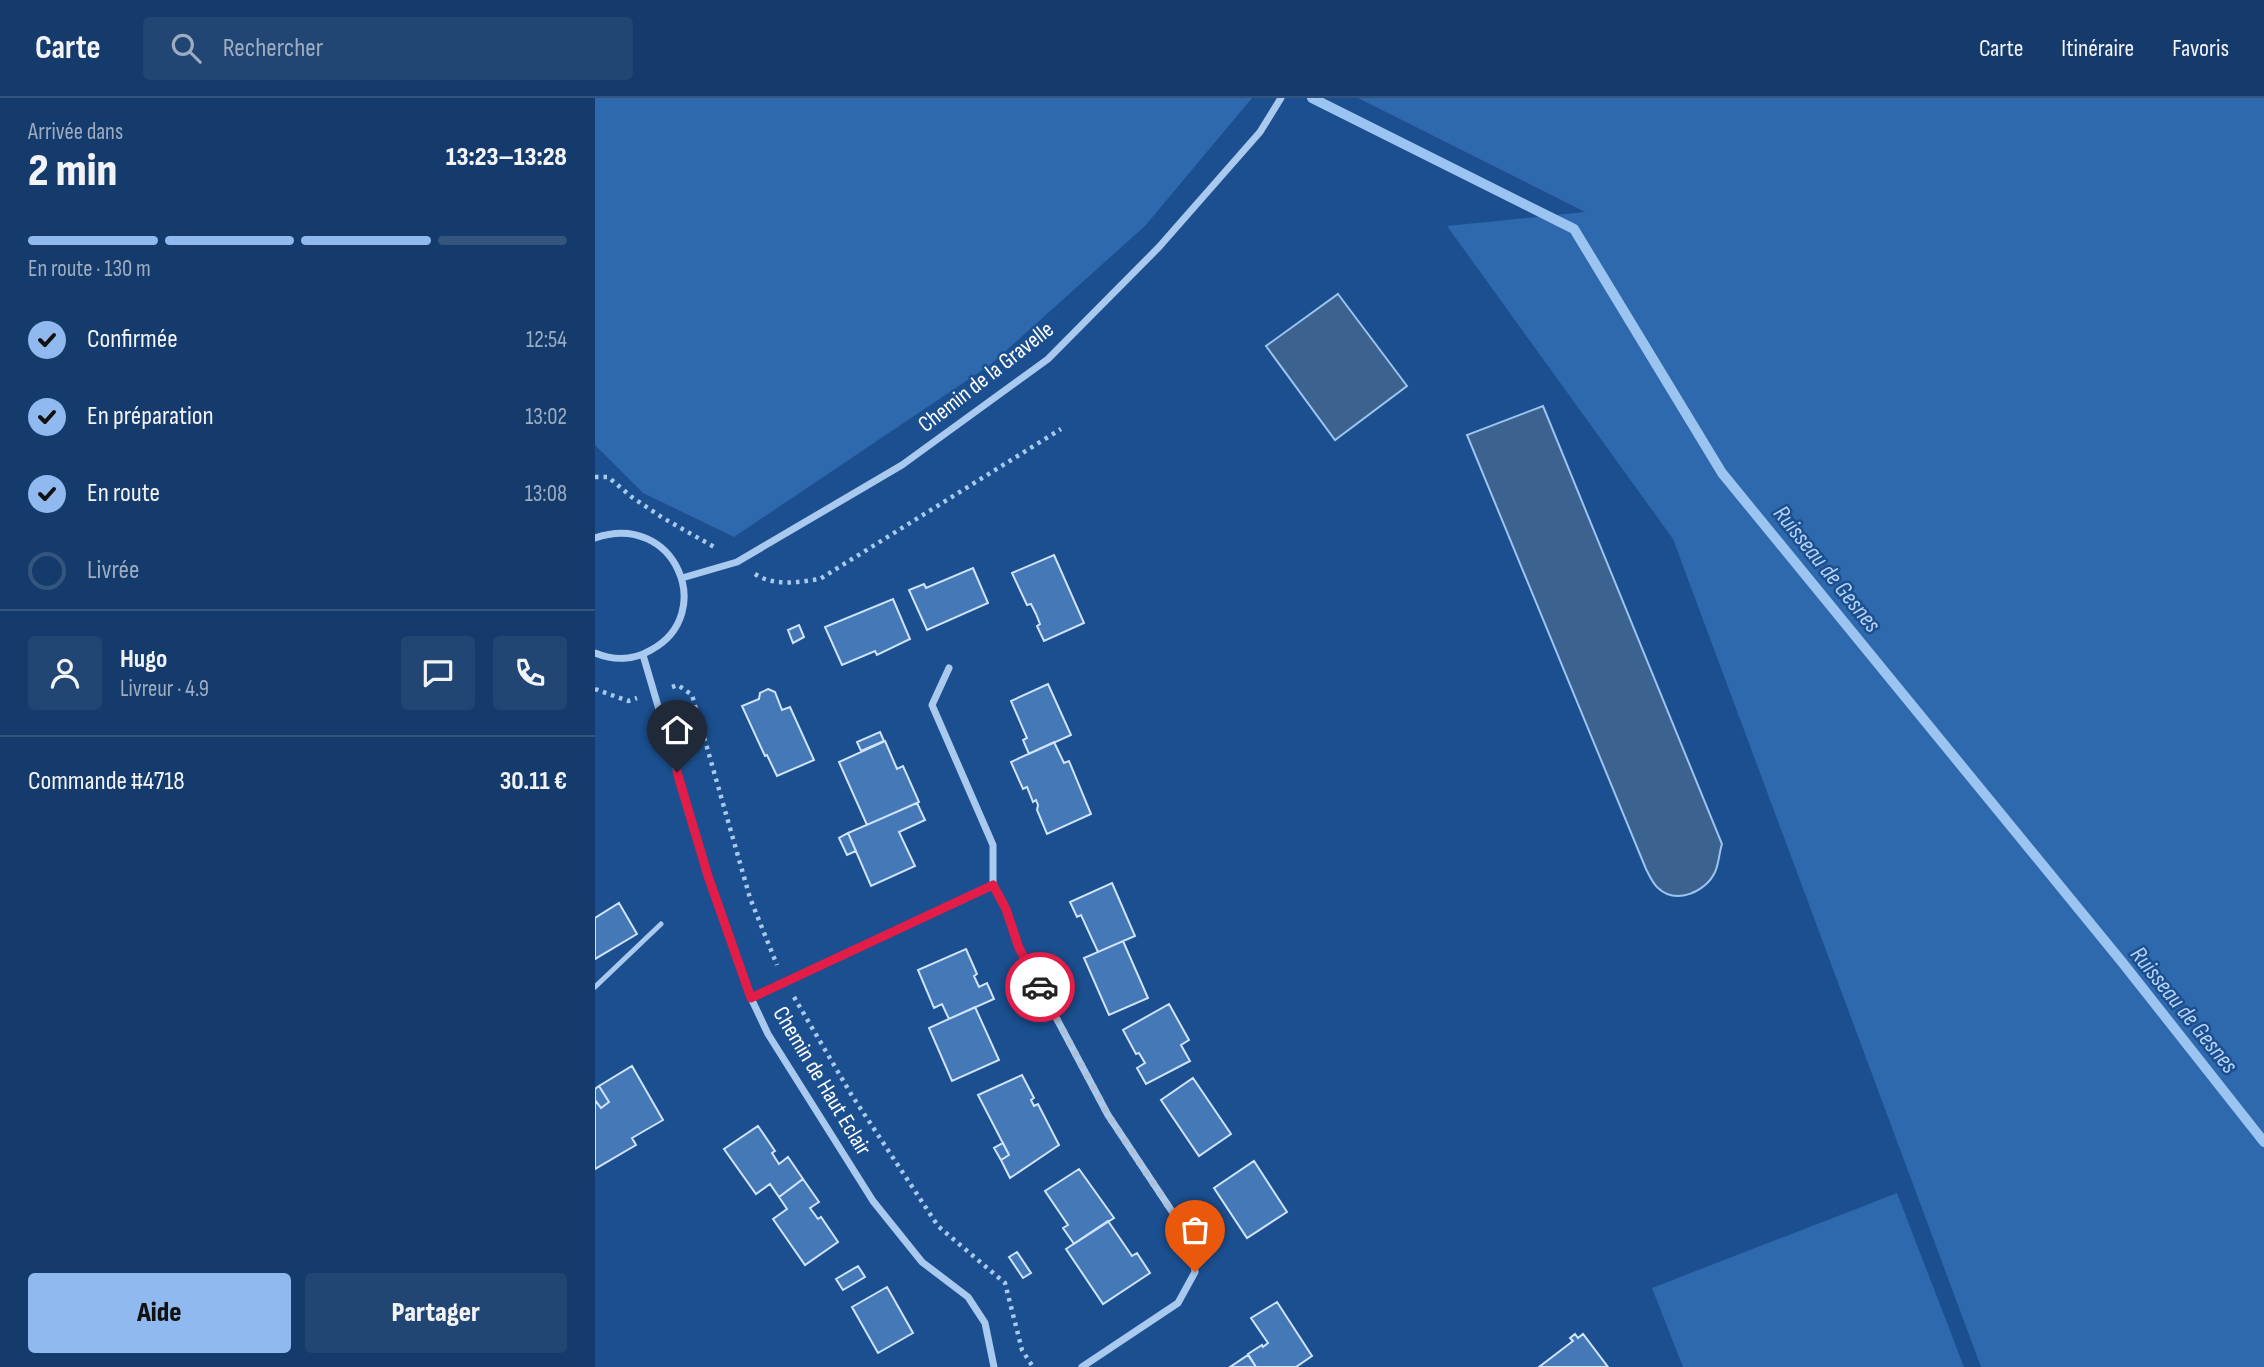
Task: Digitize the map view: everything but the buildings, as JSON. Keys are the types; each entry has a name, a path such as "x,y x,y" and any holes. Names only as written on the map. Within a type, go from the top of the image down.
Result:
{"street":[{"name":"Chemin de la Gravelle","path":"682,578 737,562 902,465 1048,359 1159,247 1260,132 1281,98"},
{"path":"595,538 610,533 628,532 646,537 662,547 674,561 682,578 684,597 681,615 672,632 659,646 643,655 624,659 595,653"},
{"name":"Chemin de Haut Eclair","path":"643,655 708,876 751,998 768,1034 873,1201 922,1262 968,1297 985,1323 994,1367"},
{"path":"949,668 932,705 993,845 993,885 1006,909 1019,948 1108,1115 1191,1240 1195,1272 1178,1303 1082,1367"},
{"path":"751,998 993,885"}],"lane":[{"path":"595,987 661,924"}],"path":[{"path":"595,477 608,477 663,518 761,578 786,584 820,579 1061,429"},
{"name":"Chemin de Haut Eclair","path":"678,685 692,695 750,898 785,982 851,1094 938,1226 1005,1283 1023,1350 1033,1367"},
{"path":"595,689 628,701"}],"shaded area":[{"path":"595,98 1252,98 1145,226 990,365 734,537 643,493 595,445"},
{"path":"1358,98 2264,98 2264,1367 1981,1367 1673,539 1447,226 1585,212"},
{"path":"1338,294 1407,386 1335,440 1266,346"},
{"path":"1543,406 1722,844 1711,879 1690,894 1682,896 1665,893 1654,884 1646,869 1467,435"},
{"path":"1897,1193 1964,1367 1683,1367 1652,1288"}],"waterway":[{"name":"Ruisseau de Gesnes","path":"1312,98 1574,229 1722,473 2122,962 2264,1142"}],"way so far":[{"path":"1040,987 1108,1115 1191,1240 1195,1272"}],"route":[{"path":"677,772 708,876 751,998 993,885 1006,909 1019,948 1040,987"}]}
